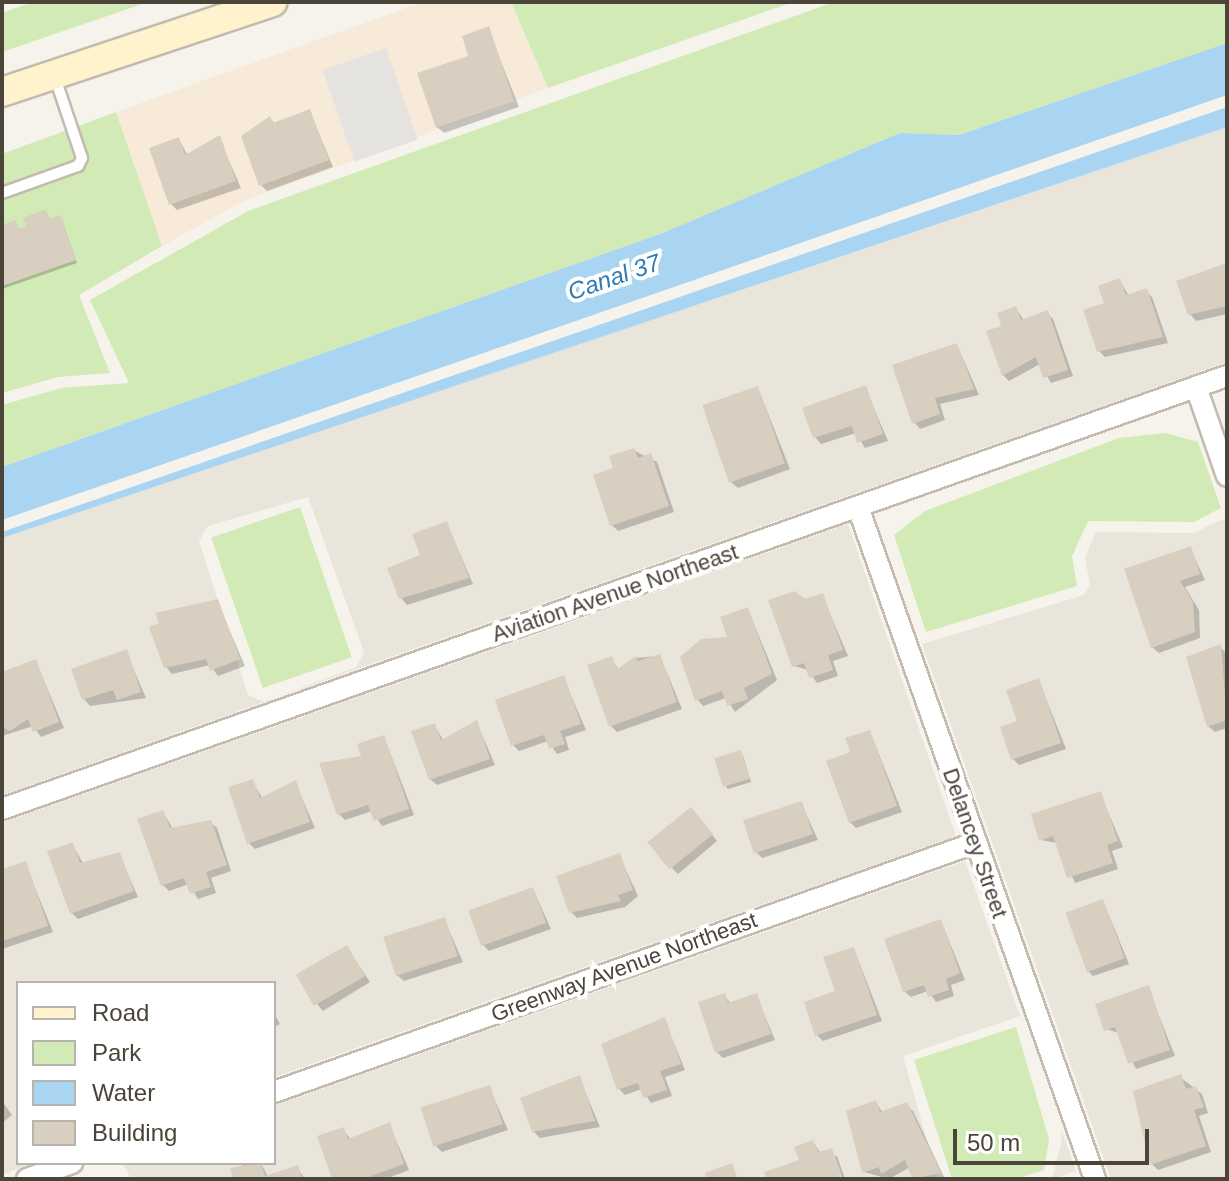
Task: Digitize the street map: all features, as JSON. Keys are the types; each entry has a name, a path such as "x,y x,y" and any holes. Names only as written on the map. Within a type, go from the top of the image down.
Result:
{"main road":[{"path":"2,92 272,2"}],"street":[{"name":"Aviation Avenue Northeast","path":"2,809 1227,376"},
{"path":"1196,387 1227,476"},
{"name":"Delancey Street","path":"858,507 1094,1179"},
{"name":"Greenway Avenue Northeast","path":"276,1091 975,843"},
{"path":"27,1179 66,1165"}],"lane":[{"path":"2,193 78,166 82,158 54,75"}],"shaded area":[{"path":"423,2 511,2 548,88 244,201 162,246 116,112"},
{"path":"386,48 418,140 354,162 323,70"},
{"path":"1227,127 1227,362 266,701 356,667 364,652 308,497 208,526 199,541 248,695 264,702 2,795 2,538"},
{"path":"1226,518 1227,1179 1111,1179 922,644 1084,595 1090,586 1085,557 1096,532 1193,533"},
{"path":"848,524 956,836 276,1076 276,981 16,981 16,1165 27,1165 2,1175 2,823"},
{"path":"965,861 1020,1016 903,1056 938,1179 131,1179 124,1165 276,1165 276,1105"},
{"path":"1061,1128 1076,1171 1052,1179 1062,1140"}],"green space":[{"path":"33,2 148,2 2,52 2,13"},
{"path":"511,2 793,2 548,88"},
{"path":"834,2 1227,2 1227,43 959,135 900,133 660,234 2,467 2,405 61,388 129,383 90,300 248,211"},
{"path":"116,112 162,246 79,295 110,373 58,377 2,393 2,154"},
{"path":"1165,433 1198,442 1221,508 1194,522 1088,521 1072,556 1077,586 926,632 894,535 925,511 1119,438"},
{"path":"300,507 352,657 263,688 211,538"},
{"path":"1016,1027 1049,1139 1044,1170 1015,1179 952,1179 914,1060"}],"water":[{"name":"Canal 37","path":"1227,43 1227,95 2,520 2,467 660,234 900,133 959,135"},
{"path":"1227,107 1227,127 2,538 2,532"}],"building":[{"path":"489,26 514,101 436,128 417,73 468,56 462,36"},
{"path":"310,109 329,160 259,186 241,136 270,116 273,123"},
{"path":"220,135 236,181 169,205 149,148 179,137 185,155"},
{"path":"46,209 49,219 60,215 76,260 2,286 2,225 15,220 19,229 26,226 23,218"},
{"path":"1227,263 1227,306 1188,315 1176,281"},
{"path":"1120,278 1126,295 1147,288 1163,337 1097,352 1083,310 1104,303 1098,286"},
{"path":"1016,306 1021,320 1048,310 1068,370 1043,378 1036,357 1002,376 986,331 1001,326 997,313"},
{"path":"957,343 974,389 935,398 940,414 912,424 892,365"},
{"path":"866,385 883,434 857,443 852,426 813,438 802,408"},
{"path":"758,386 785,464 729,483 702,405"},
{"path":"634,448 638,458 651,453 669,506 610,526 593,475 613,468 609,456"},
{"path":"447,521 469,578 399,599 387,568 420,555 412,534"},
{"path":"1191,546 1200,574 1180,581 1193,602 1195,632 1151,648 1124,569"},
{"path":"795,591 805,599 823,593 843,650 828,655 833,670 809,678 804,663 792,667 768,600"},
{"path":"218,599 240,659 210,671 206,659 164,668 149,627 159,623 155,613"},
{"path":"748,607 772,674 744,688 748,699 727,706 722,691 695,701 680,657 701,639 727,637 720,617"},
{"path":"1221,644 1227,720 1207,727 1186,657"},
{"path":"127,649 141,692 117,700 113,690 82,700 71,669"},
{"path":"660,654 677,702 609,727 587,665 612,656 617,669 636,656 638,661"},
{"path":"36,659 59,722 33,732 28,719 10,731 2,727 2,672"},
{"path":"564,675 581,724 560,731 565,744 549,749 544,735 511,746 495,700"},
{"path":"1039,678 1061,743 1011,760 1000,727 1017,721 1006,690"},
{"path":"477,720 490,759 429,780 411,731 435,723 441,740"},
{"path":"870,730 897,806 849,823 826,761 850,752 845,738"},
{"path":"384,735 409,809 374,821 368,805 337,815 319,763 361,756 357,744"},
{"path":"741,750 750,779 723,787 714,758"},
{"path":"253,779 260,798 296,780 310,822 247,844 228,787"},
{"path":"1101,791 1118,841 1107,845 1113,863 1067,878 1053,836 1039,841 1031,814"},
{"path":"802,801 813,834 754,853 743,820"},
{"path":"691,807 713,834 670,869 647,842"},
{"path":"163,810 170,828 211,820 227,865 206,872 211,887 190,894 184,878 161,886 137,819"},
{"path":"73,842 80,863 120,852 134,891 70,914 47,851"},
{"path":"620,853 633,890 618,895 621,901 569,913 556,876"},
{"path":"26,861 48,926 2,941 2,869"},
{"path":"533,887 546,923 481,946 468,911"},
{"path":"1103,899 1125,958 1087,972 1065,913"},
{"path":"445,917 458,956 396,976 383,937"},
{"path":"941,919 960,973 946,979 949,990 928,997 924,985 903,992 884,939"},
{"path":"347,945 365,976 314,1006 296,975"},
{"path":"854,947 877,1015 815,1036 804,1002 835,991 823,957"},
{"path":"1149,985 1170,1050 1128,1064 1115,1027 1104,1031 1095,1004"},
{"path":"725,993 728,1003 757,993 771,1034 715,1053 698,1002"},
{"path":"665,1017 681,1064 660,1071 667,1090 643,1098 638,1083 617,1090 601,1044"},
{"path":"1181,1074 1186,1089 1196,1086 1204,1107 1194,1110 1206,1146 1150,1165 1133,1091"},
{"path":"580,1075 595,1121 532,1132 520,1098"},
{"path":"490,1085 503,1124 433,1147 421,1108"},
{"path":"876,1100 880,1112 907,1102 941,1173 912,1179 905,1160 881,1174 879,1167 862,1173 846,1111"},
{"path":"390,1122 404,1164 363,1179 332,1179 317,1136 344,1127 348,1139"},
{"path":"813,1140 818,1152 832,1148 843,1179 766,1179 764,1172 799,1160 794,1147"},
{"path":"732,1163 738,1179 707,1179 705,1173"},
{"path":"262,1165 265,1176 298,1165 302,1179 233,1179 230,1168"}]}
